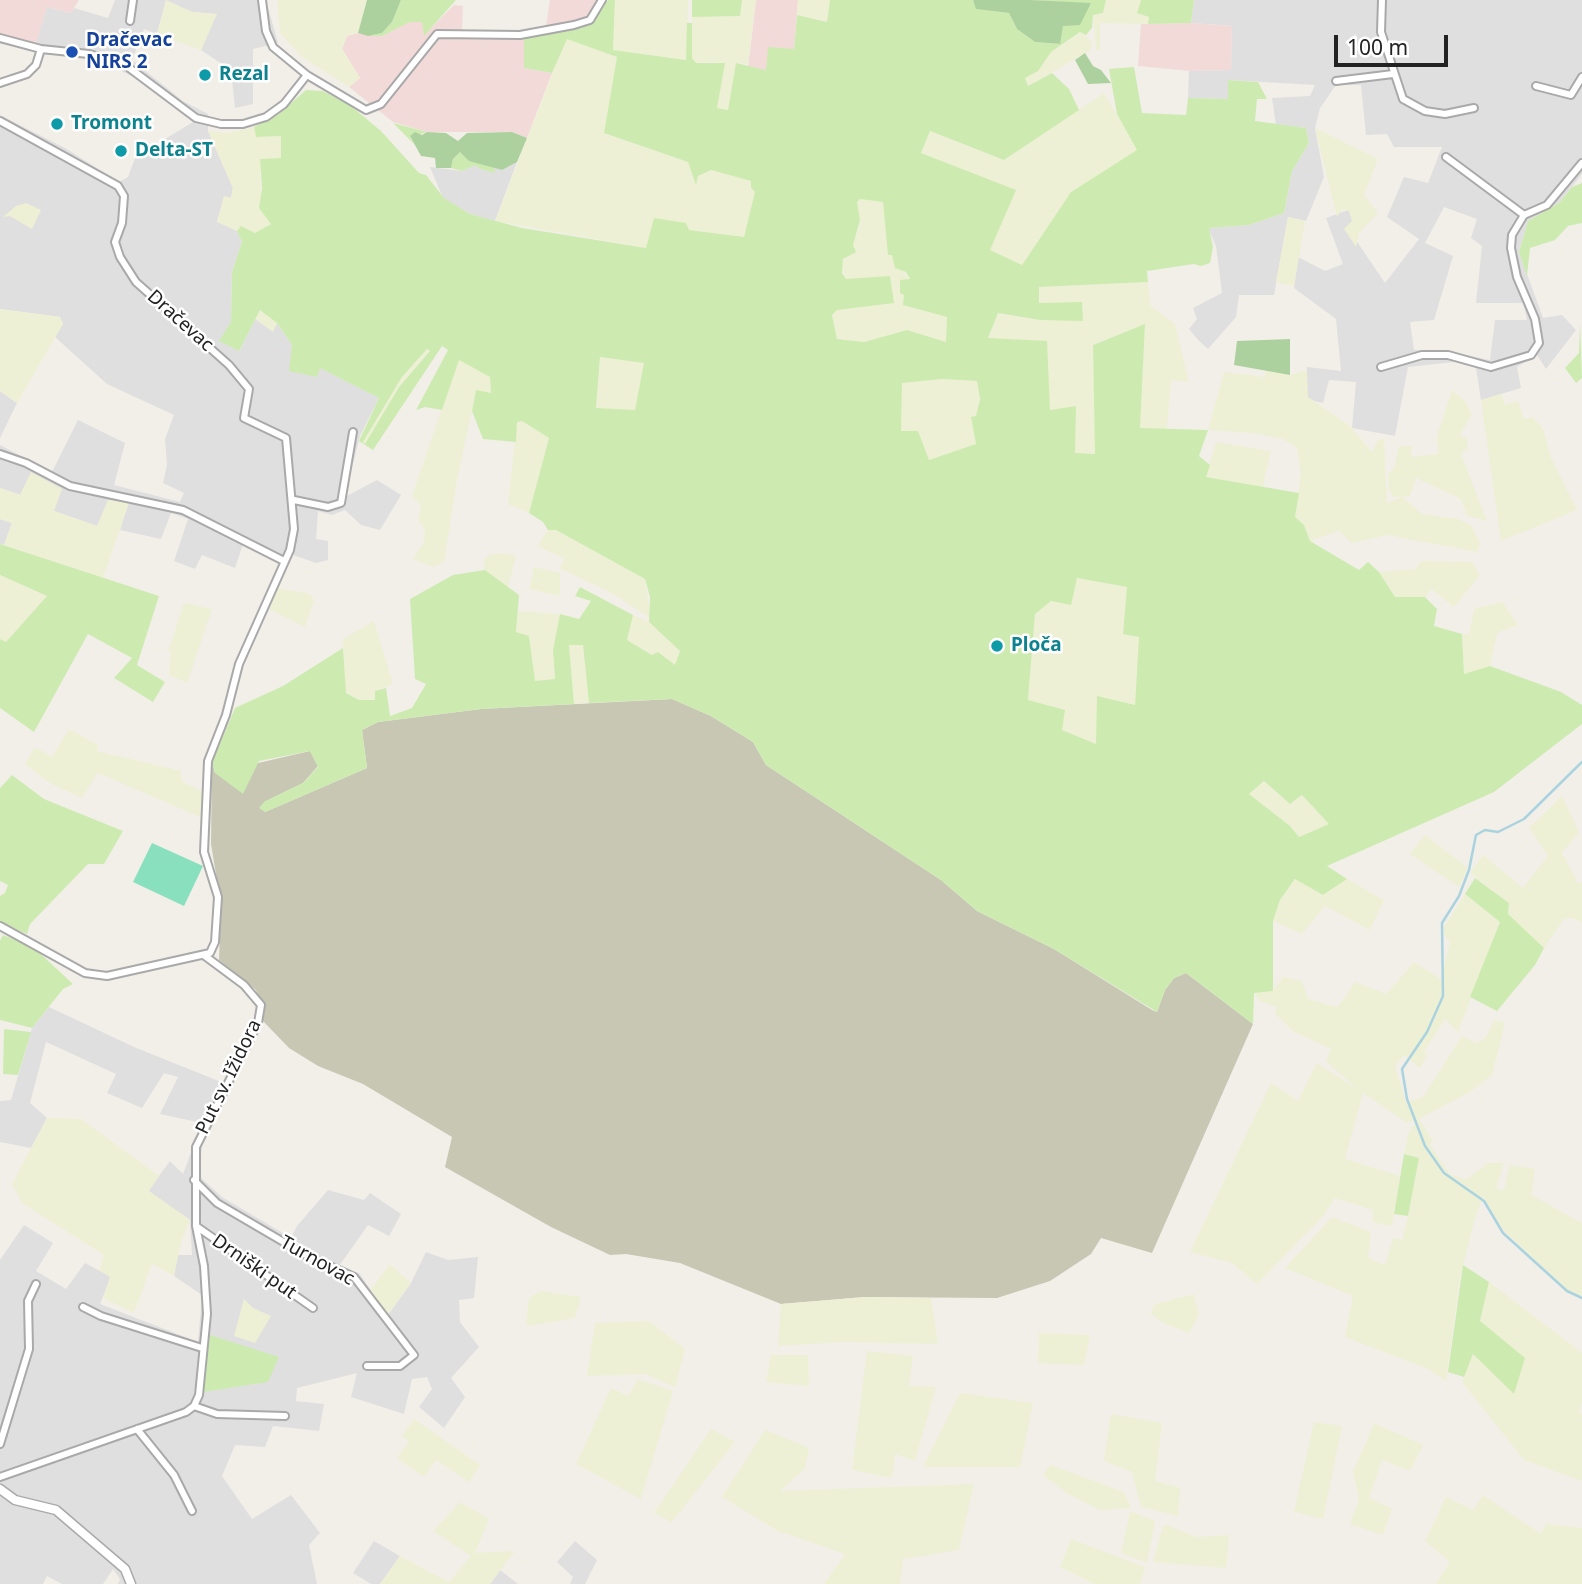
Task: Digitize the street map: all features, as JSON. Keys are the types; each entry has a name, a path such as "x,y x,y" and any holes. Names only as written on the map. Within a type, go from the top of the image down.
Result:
{"street":[{"path":"130,21 133,0"},
{"path":"260,0 266,31 274,47 307,75 366,110 381,104 437,34 520,34 574,25 590,20 602,0"},
{"path":"1382,0 1381,32 1403,99 1425,111 1445,114 1474,108"},
{"path":"0,38 41,49 89,54 124,64 196,118 221,124 243,124 265,117 285,104 307,75"},
{"path":"0,83 27,74 36,65 41,49"},
{"path":"1335,81 1393,74"},
{"path":"1536,86 1571,95 1582,77"},
{"name":"Dračevac","path":"0,121 118,186 124,196 122,223 115,242 120,257 136,282 229,365 249,388 244,418 286,438 294,529 284,561 239,664 226,715 208,761 204,852 218,897 215,942 207,955"},
{"path":"1446,157 1524,215"},
{"path":"1381,367 1422,355 1448,355 1492,367 1531,355 1539,343 1535,318 1517,277 1511,248 1512,234 1524,215 1547,205 1582,163"},
{"path":"293,500 328,508 341,503 353,432"},
{"path":"0,454 26,463 70,486 183,510 284,561"},
{"path":"0,926 85,973 107,976 207,955"},
{"name":"Put sv. Ižidora","path":"194,1406 199,1395 207,1314 204,1266 196,1226 196,1147 258,1023 261,1004 244,985 207,955"},
{"name":"Turnovac","path":"194,1180 217,1203 304,1254 354,1277 414,1355 400,1366 367,1366"},
{"name":"Drniški put","path":"196,1226 313,1308"},
{"path":"0,1444 23,1378 29,1349 28,1301 36,1284"},
{"path":"83,1307 101,1316 202,1348"},
{"path":"0,1476 186,1412 194,1406 217,1414 285,1416"},
{"path":"137,1429 174,1475 192,1511"},
{"path":"0,1489 15,1500 56,1510 125,1569 131,1584"}],"shaded area":[{"path":"0,0 79,0 71,13 47,7 36,43 0,33"},
{"path":"115,0 263,0 267,4 278,43 253,49 253,104 235,108 231,70 201,50 216,14 192,12 166,1 157,34 144,29 132,60 183,101 208,114 208,131 233,188 231,198 225,196 217,221 237,231 242,242 232,272 231,322 239,351 260,310 277,323 292,345 319,367 379,398 360,436 345,497 377,480 401,495 380,530 361,525 345,510 332,515 318,511 316,539 328,541 328,560 316,563 293,555 288,564 243,544 235,568 202,555 195,569 174,561 188,519 171,513 161,539 120,530 128,503 97,526 54,511 31,473 21,495 0,488 0,445 52,472 78,420 125,443 114,485 180,502 184,493 163,483 167,465 165,439 174,415 107,384 55,337 63,324 60,317 0,309 0,115 65,148 119,182 128,177 141,142 152,147 193,122 136,78 102,62 33,51 47,7 71,13 74,8 108,18"},
{"path":"166,0 192,12 217,14 201,50 157,34"},
{"path":"277,0 367,0 358,33 347,36 342,49 360,78 349,87 302,57 280,33"},
{"path":"550,0 598,0 587,18 546,27"},
{"path":"615,0 688,0 687,60 613,50"},
{"path":"742,0 756,0 748,64 736,63 729,110 717,109 715,61 696,63 692,58 692,17 740,16"},
{"path":"756,0 798,0 794,50 766,70 748,68"},
{"path":"798,0 830,0 827,22 797,15"},
{"path":"1106,0 1141,0 1137,13 1149,17 1148,24 1100,23 1100,50 1096,50 1093,15 1103,13"},
{"path":"1194,0 1582,0 1582,174 1559,203 1528,221 1519,252 1543,318 1562,315 1576,330 1546,369 1537,355 1517,367 1521,388 1481,400 1476,368 1454,362 1408,367 1395,436 1352,428 1356,382 1329,380 1323,403 1305,399 1307,367 1341,371 1336,319 1294,288 1298,257 1325,271 1343,264 1326,218 1351,209 1353,224 1347,227 1385,283 1419,239 1387,217 1404,177 1428,183 1442,147 1394,147 1387,134 1366,135 1361,85 1336,85 1320,108 1315,128 1324,177 1306,221 1288,217 1274,295 1239,295 1236,317 1208,349 1199,341 1189,329 1197,319 1193,308 1222,293 1216,246 1208,228 1249,225 1284,213 1292,171 1309,143 1306,128 1276,125 1272,98 1310,96 1315,85 1228,80 1229,99 1188,98 1189,71 1231,70 1232,26 1191,23","holes":["1444,207 1477,219 1471,238 1482,246 1476,303 1523,303 1527,320 1495,320 1490,360 1442,350 1414,350 1410,322 1434,320 1453,256 1425,243"]},
{"path":"454,5 463,6 462,30 524,31 524,68 552,73 527,138 512,132 427,132 393,122 349,87 360,78 342,49 347,36 358,33 382,36 410,22 423,22 424,35"},
{"path":"1141,24 1232,26 1231,70 1189,71 1138,66"},
{"path":"1081,32 1092,42 1091,50 1028,86 1025,78 1051,52"},
{"path":"566,38 618,57 604,133 688,162 697,183 698,176 711,170 752,181 756,192 744,238 689,230 646,248 495,221"},
{"path":"1104,93 1138,150 1071,192 1022,265 990,250 921,153 930,131 1004,160"},
{"path":"254,127 256,137 281,136 281,159 260,160 261,202 271,224 255,233 241,226 237,231 217,222 224,196 231,198 233,188 208,131 227,133"},
{"path":"1315,128 1378,159 1364,195 1378,213 1359,233 1356,247 1344,229 1352,221 1349,211 1342,209 1337,217"},
{"path":"517,162 495,221 470,214 443,198 430,167 462,171 477,164 480,169 494,172 494,167 502,170"},
{"path":"860,199 884,202 888,254 892,255 910,280 900,280 905,294 947,317 946,342 907,330 863,342 837,339 832,315 837,310 846,279 841,265 858,230 860,220 857,202"},
{"path":"26,203 41,210 32,229 10,216 3,217 16,206"},
{"path":"1288,217 1305,221 1294,286 1276,282"},
{"path":"1148,282 1150,305 1175,324 1189,382 1171,380 1167,429 1140,428 1145,325 1093,344 1096,454 1075,453 1050,410 988,339 997,313 1040,320 1039,287"},
{"path":"0,309 60,317 63,324 17,403 0,391"},
{"path":"260,310 277,323 273,332 255,319"},
{"path":"427,349 430,351 399,387 366,444 363,442 402,377"},
{"path":"600,357 645,363 635,410 596,409"},
{"path":"459,359 490,377 491,393 476,391 457,480 444,562 433,567 413,559 424,542 425,530 418,520 421,505 412,496"},
{"path":"1266,370 1290,375 1307,370 1308,397 1350,426 1372,452 1378,440 1384,439 1387,503 1402,497 1422,514 1458,519 1471,525 1480,543 1477,552 1387,535 1352,543 1339,531 1310,541 1304,525 1295,517 1301,472 1297,448 1283,439 1255,433 1208,430 1224,372 1265,377"},
{"path":"942,379 977,381 980,399 976,416 971,418 977,444 929,460 914,432 901,431 902,382"},
{"path":"1452,390 1464,400 1472,414 1460,435 1467,439 1468,448 1461,454 1487,521 1467,516 1461,499 1416,478 1410,496 1393,497 1389,491 1388,475 1395,465 1399,446 1412,446 1411,457 1438,454 1437,436"},
{"path":"0,391 17,403 0,438"},
{"path":"1501,394 1505,405 1518,401 1524,419 1533,417 1544,431 1551,458 1577,510 1501,541 1481,400"},
{"path":"522,421 549,438 529,513 508,504 517,422"},
{"path":"1216,442 1271,451 1263,487 1206,477"},
{"path":"31,472 62,489 54,511 97,526 108,500 129,503 103,578 4,545 12,523 0,519 0,488 20,495"},
{"path":"0,519 12,523 4,545 0,544"},
{"path":"548,530 556,530 645,579 651,619 610,592 559,568 565,559 537,546"},
{"path":"503,553 516,556 508,587 485,570 484,560 489,555"},
{"path":"1421,561 1472,562 1480,575 1454,607 1431,589 1425,597 1395,597 1379,572 1416,569"},
{"path":"534,567 560,573 560,596 529,589"},
{"path":"0,575 47,596 6,642 0,639"},
{"path":"1077,578 1127,587 1123,633 1139,637 1135,705 1096,744 1062,730 1028,700 1035,614"},
{"path":"278,588 310,594 314,601 305,627 269,609"},
{"path":"1502,602 1518,625 1497,633 1490,666 1464,675 1462,634 1469,634 1474,609"},
{"path":"184,603 212,609 187,683 169,675 171,653 168,652"},
{"path":"518,611 560,614 553,650 555,679 535,681 529,637 516,632"},
{"path":"633,615 649,622 680,651 675,666 658,652 653,655 627,640"},
{"path":"374,621 393,684 375,691 376,700 359,700 345,692 343,639"},
{"path":"569,644 583,645 589,703 574,704"},
{"path":"672,699 711,716 753,742 766,765 941,880 977,911 1054,949 1152,1010 1157,1012 1165,990 1174,978 1186,973 1253,1024 1152,1253 1101,1238 1091,1254 1050,1281 997,1298 865,1297 781,1304 680,1263 626,1254 610,1255 551,1227 445,1167 452,1137 363,1084 318,1066 289,1048 263,1021 265,1006 255,989 219,960 221,904 211,844 212,762 215,773 310,751 318,766 303,783 264,802 265,812 367,768 362,730 378,722 481,709"},
{"path":"69,729 98,745 97,751 181,771 182,782 202,791 200,817 98,773 82,798 48,782 25,764 35,747 52,757"},
{"path":"1264,781 1290,804 1302,795 1330,824 1299,837 1290,826 1248,794"},
{"path":"1562,796 1579,832 1562,853 1578,883 1582,882 1582,923 1573,918 1564,919 1544,948 1508,914 1509,903 1470,873 1483,855 1523,888 1548,856 1529,828"},
{"path":"1425,835 1468,868 1459,887 1410,854"},
{"path":"1296,879 1323,895 1347,879 1384,900 1370,930 1325,906 1302,934 1273,921 1280,900"},
{"path":"1465,894 1500,922 1458,1032 1445,1019 1424,1052 1427,1055 1420,1068 1404,1055 1395,1066 1406,1103 1423,1097 1462,1036 1476,1043 1486,1037 1494,1020 1505,1023 1492,1075 1470,1092 1419,1119 1433,1141 1430,1145 1450,1174 1466,1180 1488,1163 1504,1163 1496,1189 1504,1190 1510,1165 1535,1169 1531,1195 1582,1223 1582,1297 1565,1289 1503,1230 1483,1197 1460,1278 1446,1381 1428,1369 1345,1337 1353,1296 1285,1268 1332,1217 1371,1232 1368,1258 1385,1265 1393,1238 1402,1240 1408,1216 1419,1158 1404,1154 1408,1134 1417,1119 1407,1123 1363,1093 1345,1159 1400,1176 1392,1226 1372,1222 1373,1210 1335,1198 1323,1216 1257,1284 1232,1263 1190,1252 1271,1083 1298,1101 1317,1063 1357,1089 1326,1061 1331,1049 1294,1032 1275,1014 1277,1007 1259,1001 1254,992 1273,991 1283,977 1302,981 1308,999 1338,1007 1355,982 1386,994 1414,962 1441,979 1450,942 1443,933 1444,927"},
{"path":"49,1007 134,1047 231,1086 202,1145 199,1176 222,1197 291,1238 297,1226 328,1190 364,1200 370,1193 401,1214 389,1236 368,1225 339,1266 359,1273 388,1315 411,1283 426,1252 448,1260 478,1257 474,1298 459,1300 460,1322 479,1347 451,1378 465,1397 444,1428 419,1407 432,1389 427,1377 412,1379 404,1414 351,1397 357,1373 297,1388 296,1401 324,1404 319,1431 273,1426 265,1447 235,1445 222,1476 252,1519 291,1495 320,1533 309,1545 317,1584 118,1584 120,1579 113,1569 103,1584 62,1584 47,1576 43,1584 0,1584 0,1260 24,1225 53,1243 36,1271 66,1289 85,1263 111,1277 100,1304 198,1342 202,1295 174,1276 178,1255 192,1255 190,1220 148,1191 170,1161 183,1174 202,1123 160,1114 178,1077 164,1073 142,1108 107,1093 116,1074 46,1042 30,1103 47,1118 31,1148 0,1142 0,1101 11,1100 32,1028"},
{"path":"47,1118 81,1119 159,1176 149,1191 190,1220 180,1245 174,1276 152,1264 134,1313 103,1298 110,1277 99,1270 104,1255 22,1203 12,1184"},
{"path":"390,1264 411,1283 387,1315 369,1292"},
{"path":"1489,1282 1582,1353 1582,1401 1579,1412 1582,1414 1582,1481 1524,1460 1462,1382 1473,1354"},
{"path":"540,1291 581,1297 575,1318 526,1326 529,1298"},
{"path":"1194,1294 1199,1315 1189,1333 1161,1322 1151,1313 1155,1304"},
{"path":"865,1297 931,1298 938,1344 843,1342 778,1346 781,1304"},
{"path":"244,1299 253,1308 271,1316 255,1343 234,1336"},
{"path":"649,1321 685,1349 675,1387 645,1374 587,1376 595,1323"},
{"path":"1039,1333 1090,1335 1084,1365 1038,1363"},
{"path":"867,1351 913,1356 909,1386 936,1387 915,1461 895,1454 892,1478 852,1470"},
{"path":"771,1355 808,1355 809,1386 766,1382"},
{"path":"638,1379 673,1391 641,1499 576,1464 611,1388 628,1396"},
{"path":"960,1393 1033,1403 1020,1467 923,1467"},
{"path":"1111,1414 1162,1423 1155,1481 1180,1488 1178,1516 1141,1507 1132,1472 1104,1461"},
{"path":"414,1419 480,1465 469,1482 436,1460 424,1477 397,1458 409,1441 402,1436"},
{"path":"1314,1422 1342,1426 1323,1519 1294,1512"},
{"path":"1374,1423 1423,1445 1410,1471 1382,1460 1369,1498 1392,1509 1383,1535 1350,1524 1359,1500 1353,1472"},
{"path":"711,1429 735,1442 672,1522 654,1513"},
{"path":"765,1430 809,1448 805,1469 780,1491 974,1484 959,1550 903,1559 900,1584 824,1584 845,1554 778,1531 722,1497"},
{"path":"1050,1465 1124,1492 1131,1508 1100,1510 1068,1494 1043,1475"},
{"path":"1483,1495 1541,1534 1546,1524 1582,1528 1582,1584 1436,1584 1450,1562 1425,1541 1446,1497 1473,1510"},
{"path":"460,1502 489,1519 475,1553 515,1551 490,1584 380,1584 400,1556 449,1582 471,1556 433,1531"},
{"path":"1130,1511 1155,1521 1147,1563 1121,1553"},
{"path":"1167,1525 1196,1537 1229,1535 1226,1568 1153,1562 1163,1526"},
{"path":"1071,1539 1145,1567 1140,1584 1094,1584 1060,1567"},
{"path":"374,1541 400,1556 380,1584 371,1584 353,1573"},
{"path":"575,1541 597,1560 585,1584 570,1584 573,1577 557,1562"},
{"path":"500,1570 518,1584 490,1584"}],"green space":[{"path":"367,0 401,0 392,22 382,33 368,36 358,33"},
{"path":"401,0 456,0 424,36 422,22 410,22 382,36 368,36 382,33 392,22"},
{"path":"608,0 615,0 613,50 686,60 687,23 692,23 692,58 696,63 725,63 717,108 728,110 736,63 766,70 768,47 794,49 797,15 827,22 830,0 973,0 977,9 1009,13 1017,29 1035,42 1059,44 1063,25 1091,4 1031,0 1106,0 1103,13 1093,15 1092,28 1086,35 1080,32 1051,52 1038,71 1025,78 1028,86 1052,73 1069,89 1079,110 1004,160 930,131 921,153 1016,190 990,250 1022,265 1071,192 1137,150 1117,114 1109,69 1134,67 1142,113 1186,115 1188,98 1228,99 1228,80 1258,82 1267,99 1257,99 1255,121 1306,128 1309,143 1292,171 1284,213 1249,225 1209,228 1213,247 1210,263 1201,266 1194,264 1147,271 1148,282 1039,287 1039,303 1082,302 1083,321 1040,320 998,313 988,338 1047,341 1050,410 1076,406 1075,453 1095,454 1093,345 1145,324 1140,428 1208,430 1199,456 1210,465 1206,477 1299,493 1295,517 1304,525 1310,541 1359,570 1368,562 1379,572 1395,597 1425,597 1437,609 1434,626 1462,634 1464,674 1490,666 1561,692 1582,705 1582,724 1494,792 1327,866 1347,879 1323,895 1295,879 1280,900 1273,921 1273,991 1254,993 1253,1024 1186,973 1174,978 1165,990 1157,1012 1054,949 977,911 941,880 766,765 753,742 711,716 672,699 589,703 583,645 569,645 574,704 481,709 378,722 362,730 367,768 265,812 259,808 264,802 303,783 318,767 310,751 259,761 243,794 215,773 212,762 235,708 283,686 343,648 346,693 359,700 375,700 375,691 386,688 390,716 412,708 426,684 415,679 410,599 453,575 485,570 519,595 516,632 529,636 535,681 555,679 553,650 560,614 579,619 591,601 575,596 580,587 633,615 627,640 652,655 658,652 675,665 680,651 649,622 650,597 645,579 556,530 548,530 543,522 529,513 549,438 522,421 517,422 516,442 483,439 472,411 476,390 491,393 490,377 459,360 442,410 425,407 416,410 448,350 442,346 373,450 359,441 379,398 320,368 317,377 289,371 292,345 277,323 260,310 239,351 219,341 231,322 232,272 242,242 237,231 241,226 255,233 271,224 259,208 262,188 260,159 281,158 281,136 256,137 254,127 279,114 306,90 323,91 351,106 381,131 419,173 426,175 444,198 470,214 522,228 646,248 654,218 686,223 689,230 744,237 755,192 751,188 751,181 711,170 698,176 696,185 688,162 604,133 617,57 567,39 552,73 524,68 524,37 590,24","holes":["860,199 883,202 888,255 892,255 895,268 906,272 910,279 900,280 900,293 904,295 903,305 947,317 946,342 907,330 864,342 837,339 832,315 837,310 894,303 890,276 846,279 842,273 843,259 856,252 853,245 860,220 857,202","427,349 430,351 399,387 365,444 363,442 402,377","600,357 644,363 635,410 596,408","942,379 977,381 980,399 976,416 971,417 976,444 929,460 918,431 901,431 902,383","1077,578 1127,587 1123,634 1139,637 1135,705 1097,696 1096,744 1062,730 1065,710 1028,700 1035,614 1051,601 1071,605","1264,781 1290,804 1302,795 1329,824 1299,837 1290,826 1249,794"]},
{"path":"692,0 742,0 740,16 692,17"},
{"path":"973,0 1091,3 1080,25 1063,26 1060,44 1035,42 1017,29 1009,13 976,9"},
{"path":"1141,0 1194,0 1191,23 1148,24 1149,17 1137,13"},
{"path":"1085,53 1093,66 1101,70 1111,83 1088,84 1075,60"},
{"path":"393,123 427,132 410,137 415,145"},
{"path":"415,132 422,135 427,132 446,133 458,141 467,133 512,132 527,138 517,162 502,170 469,161 460,152 453,159 451,168 436,168 435,158 421,156 410,136"},
{"path":"460,152 494,167 495,173 480,169 476,165 462,171 451,168 453,159"},
{"path":"1582,183 1582,223 1568,226 1555,240 1530,248 1527,276 1519,252 1528,221 1559,203 1572,187"},
{"path":"1580,323 1582,378 1576,383 1565,368 1579,353"},
{"path":"1290,339 1290,375 1234,365 1237,341"},
{"path":"0,544 159,596 137,665 165,682 153,702 114,678 132,658 88,634 34,732 0,708 0,639 6,642 47,596 0,575"},
{"path":"12,775 44,799 123,831 104,864 88,864 30,924 27,934 0,922 0,896 5,893 8,885 0,881 0,788"},
{"path":"152,843 203,866 184,906 133,882"},
{"path":"1475,878 1509,903 1508,914 1544,948 1535,965 1497,1011 1470,997 1500,922 1465,894"},
{"path":"3,935 32,946 73,984 63,989 32,1028 0,1020 0,941"},
{"path":"4,1029 31,1032 18,1075 3,1074"},
{"path":"1404,1154 1419,1158 1408,1216 1394,1214"},
{"path":"1463,1265 1489,1282 1480,1321 1525,1358 1514,1394 1473,1354 1464,1377 1448,1372"},
{"path":"210,1335 279,1357 268,1382 203,1392"}],"waterway":[{"path":"1582,762 1524,819 1498,832 1485,830 1476,835 1469,870 1459,896 1442,923 1443,996 1427,1032 1402,1069 1407,1099 1425,1146 1444,1173 1484,1201 1503,1233 1567,1291 1582,1298"}],"place":[{"name":"Dračevac NIRS 2","path":"72,52"},
{"name":"Rezal","path":"205,75"},
{"name":"Tromont","path":"57,124"},
{"name":"Delta-ST","path":"121,151"},
{"name":"Ploča","path":"997,646"}]}
